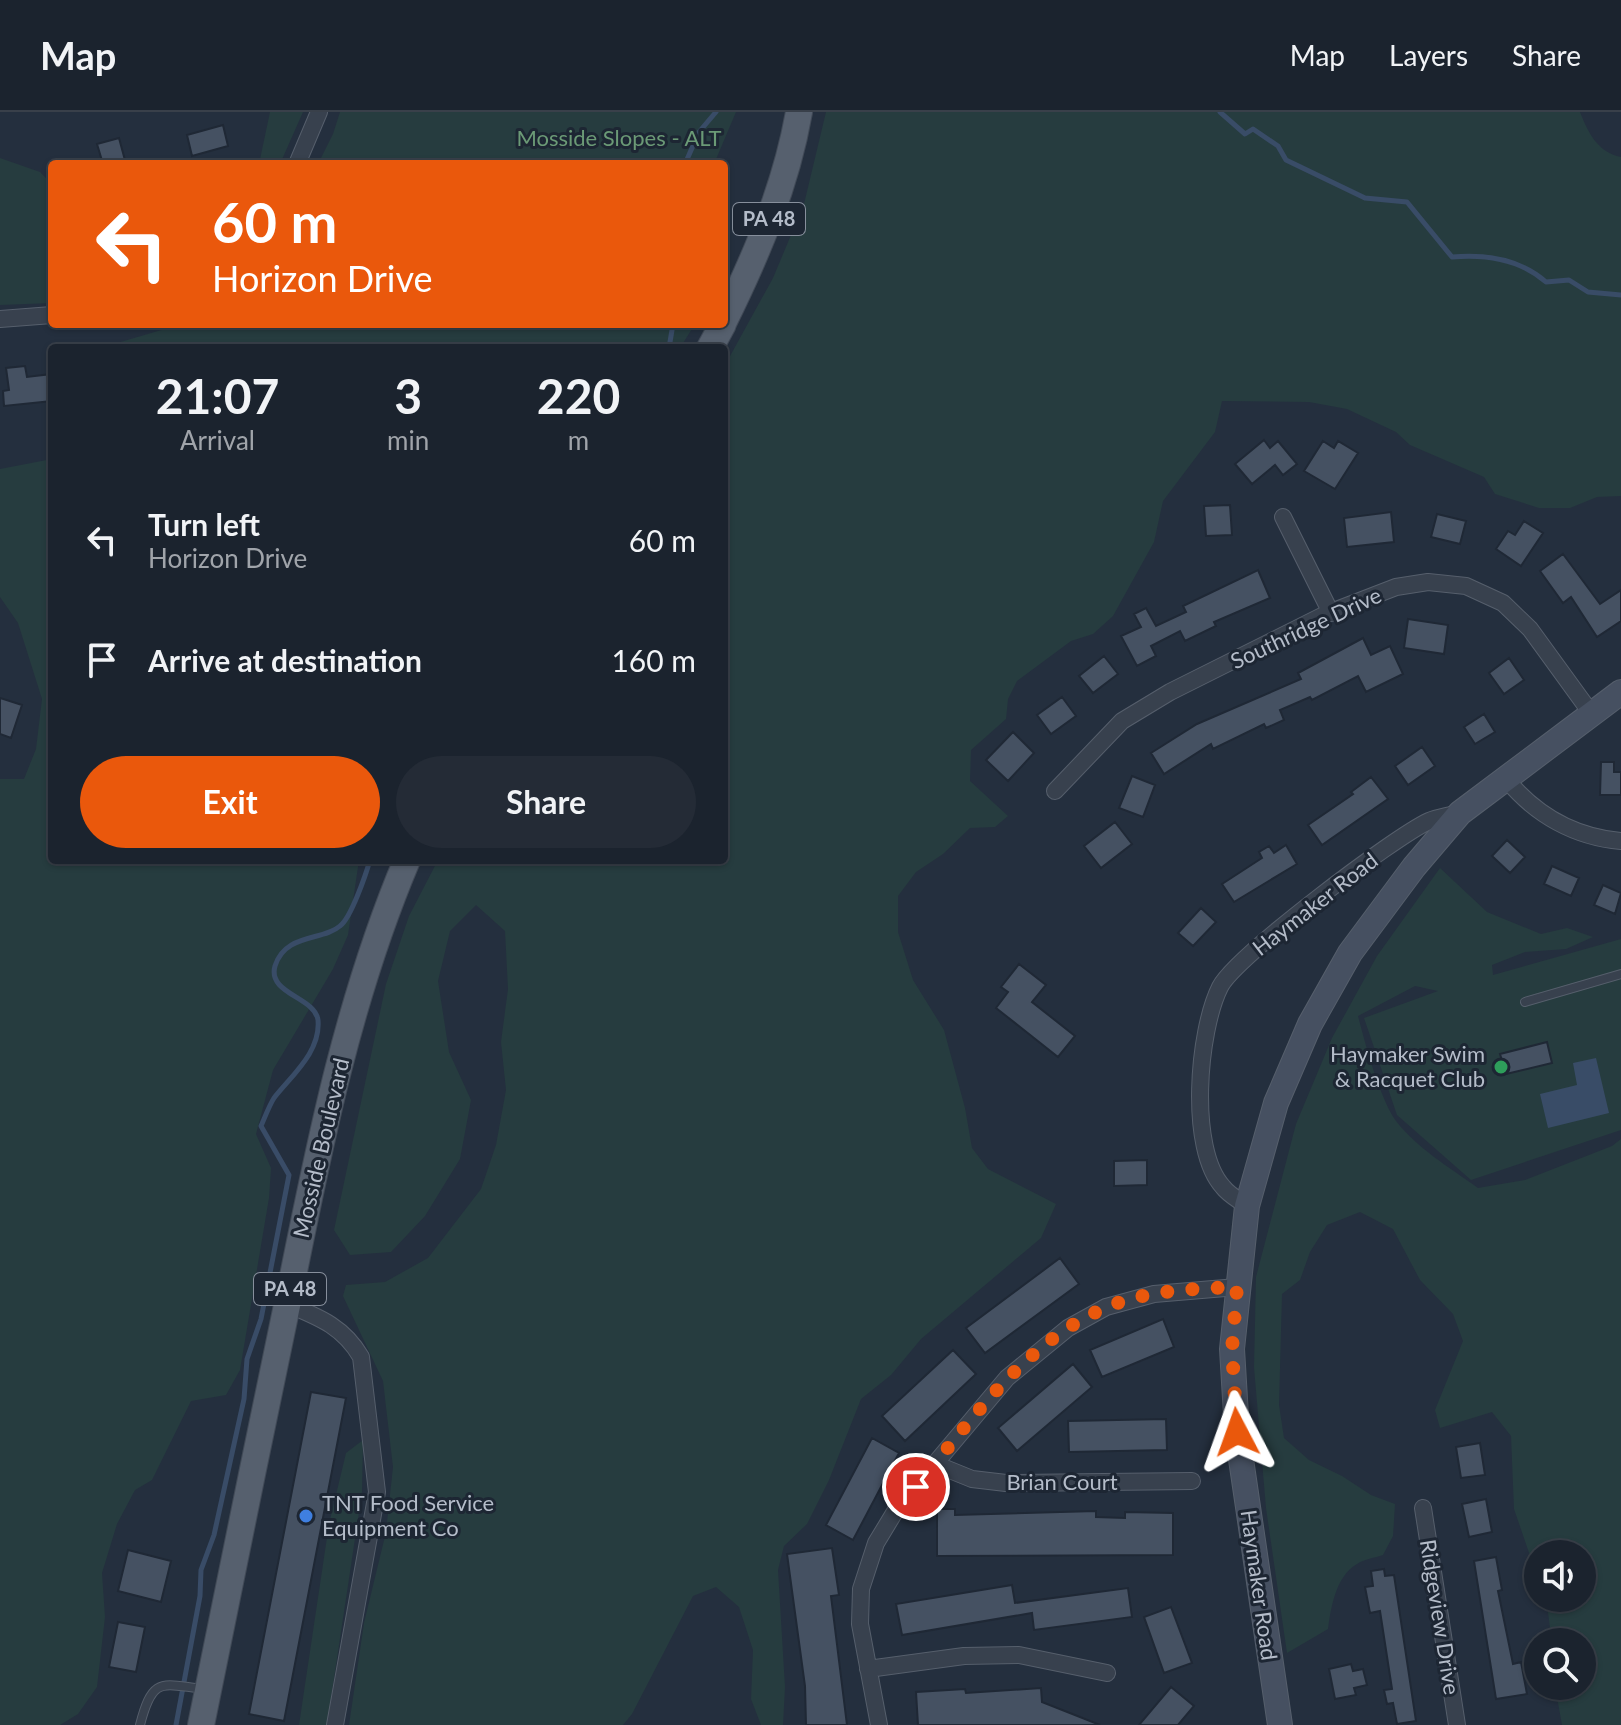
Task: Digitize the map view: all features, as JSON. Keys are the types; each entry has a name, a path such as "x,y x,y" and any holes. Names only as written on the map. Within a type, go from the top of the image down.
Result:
{"main road":[{"name":"PA 48","path":"728,313 754,261 791,157 799,112"},
{"name":"Haymaker Road","path":"1280,1725 1237,1432 1232,1349 1247,1206 1276,1103 1310,1024 1350,953 1414,867 1460,813 1621,692"},
{"name":"Mosside Boulevard","path":"201,1725 200,1688 319,1149 352,1014 385,911 405,864"}],"street":[{"path":"299,160 319,112"},
{"path":"0,319 48,315"},
{"path":"1283,517 1331,613"},
{"name":"Southridge Drive","path":"1055,791 1122,721 1170,692 1331,613 1396,587 1428,582 1466,586 1503,603 1530,629 1591,713"},
{"path":"1507,780 1525,802 1575,832 1621,841"},
{"name":"Haymaker Road","path":"1247,1206 1222,1187 1212,1167 1200,1127 1204,1048 1221,985 1262,942 1394,843 1429,821 1460,813"},
{"path":"879,1725 860,1624 861,1589 876,1543 896,1510 1007,1378 1068,1328 1106,1307 1154,1294 1237,1287"},
{"path":"287,1304 334,1323 353,1342 361,1357 377,1492 335,1725"},
{"name":"Brian Court","path":"935,1464 972,1479 1006,1483 1192,1481"},
{"name":"Ridgeview Drive","path":"1423,1508 1457,1725"},
{"path":"868,1669 964,1656 1019,1655 1107,1673"}],"lane":[{"path":"1525,1002 1621,974"},
{"path":"140,1725 145,1705 157,1688 170,1682 200,1688"}],"green space":[{"path":"270,112 303,112 282,160 260,160"},
{"name":"Mosside Slopes - ALT","path":"340,112 736,112 716,160 320,160"},
{"path":"826,112 1580,112 1590,134 1600,146 1621,157 1621,496 1597,497 1570,508 1539,508 1495,494 1484,477 1410,445 1396,432 1347,409 1309,402 1222,401 1215,432 1163,501 1154,542 1113,616 1093,634 1071,641 1017,681 1008,699 1006,719 971,750 970,781 1008,816 995,827 970,828 943,854 916,872 898,896 898,932 913,980 944,1030 965,1108 972,1148 988,1169 1056,1204 1041,1238 921,1339 891,1375 861,1399 829,1480 807,1524 784,1546 778,1570 785,1687 783,1725 761,1725 751,1699 753,1650 739,1607 716,1587 693,1596 632,1714 623,1725 349,1725 364,1623 386,1532 393,1467 383,1381 343,1296 346,1285 385,1282 428,1258 481,1189 496,1145 506,1090 501,1042 508,989 505,931 476,905 450,931 438,981 449,1052 471,1100 460,1159 425,1216 391,1252 350,1255 334,1230 386,984 409,916 436,864 728,864 728,360 773,278 804,204"},
{"path":"0,158 40,172 48,180 48,303 0,305"},
{"path":"168,328 692,328 682,344 114,344"},
{"path":"48,460 48,864 358,864 348,935 333,969 273,1070 256,1134 271,1168 269,1198 240,1370 226,1395 191,1401 152,1480 135,1490 117,1524 102,1573 105,1617 97,1687 78,1714 60,1725 0,1725 0,779 24,779 36,749 42,699 18,623 0,597 0,469"},
{"path":"1440,868 1487,912 1541,934 1567,928 1593,937 1566,949 1525,952 1492,965 1493,975 1621,939 1621,1130 1471,1180 1397,1115 1364,1018 1438,991 1415,986 1358,1016 1379,1085 1396,1121 1424,1149 1478,1188 1525,1180 1612,1146 1621,1139 1621,1725 1562,1725 1558,1700 1596,1700 1596,1628 1550,1628 1548,1612 1596,1612 1596,1540 1525,1540 1514,1509 1511,1436 1492,1412 1440,1428 1435,1410 1463,1341 1453,1314 1420,1280 1393,1229 1360,1212 1327,1225 1310,1252 1300,1280 1282,1294 1279,1405 1284,1438 1309,1460 1371,1495 1395,1504 1393,1536 1383,1555 1360,1562 1344,1576 1333,1602 1328,1629 1287,1653 1266,1508 1254,1367 1256,1277 1296,1124 1332,1038 1377,956"},
{"path":"363,1440 362,1492 327,1725 299,1725 329,1524 346,1453"}],"water":[{"path":"1596,1058 1609,1113 1548,1128 1540,1094 1577,1085 1573,1063"}],"building":[{"path":"223,125 228,146 192,156 187,135"},
{"path":"119,138 125,160 102,160 97,144"},
{"path":"25,366 27,377 48,374 48,401 4,406 3,391 9,390 6,368"},
{"path":"1264,440 1270,448 1278,441 1297,464 1283,475 1275,465 1252,484 1235,464"},
{"path":"1323,441 1334,448 1338,441 1358,453 1335,489 1304,471"},
{"path":"1230,505 1232,535 1206,536 1204,506"},
{"path":"1391,512 1394,542 1347,547 1344,518"},
{"path":"1437,514 1466,521 1460,544 1431,537"},
{"path":"1524,521 1543,533 1521,566 1496,549 1508,531 1515,535"},
{"path":"1563,554 1600,604 1621,590 1621,621 1597,637 1571,597 1563,603 1540,571"},
{"path":"1258,570 1270,598 1214,622 1216,626 1185,641 1180,631 1151,646 1156,656 1137,666 1121,636 1141,627 1134,614 1146,608 1156,626 1186,612 1183,606"},
{"path":"1408,619 1448,625 1444,654 1404,648"},
{"path":"1363,638 1371,655 1390,646 1403,674 1366,692 1358,676 1312,700 1310,697 1280,710 1284,720 1266,728 1264,724 1213,749 1211,744 1164,774 1151,753 1197,724 1301,679 1298,673"},
{"path":"1104,656 1118,674 1093,693 1079,676"},
{"path":"1509,658 1524,680 1504,694 1489,673"},
{"path":"1062,697 1076,716 1051,734 1037,715"},
{"path":"0,698 22,705 11,738 0,734"},
{"path":"1484,714 1495,732 1475,744 1464,727"},
{"path":"1013,732 1034,753 1008,781 986,760"},
{"path":"1422,747 1435,766 1408,785 1395,766"},
{"path":"1601,762 1614,762 1614,772 1621,772 1621,795 1600,795"},
{"path":"1132,776 1155,785 1143,817 1119,808"},
{"path":"1371,777 1388,799 1322,845 1308,825 1353,794 1351,792"},
{"path":"1115,822 1132,844 1101,868 1084,846"},
{"path":"1507,840 1525,857 1510,873 1492,856"},
{"path":"1286,845 1297,864 1234,902 1222,884 1262,858 1259,852 1269,846 1274,853"},
{"path":"1552,866 1579,878 1571,896 1544,884"},
{"path":"1603,885 1621,893 1615,914 1594,905"},
{"path":"1201,908 1216,922 1193,946 1178,933"},
{"path":"1019,964 1046,985 1032,1002 1075,1036 1058,1057 996,1008 1008,992 1001,987"},
{"path":"1547,1042 1552,1063 1506,1074 1500,1054"},
{"path":"1147,1160 1147,1185 1114,1186 1114,1161"},
{"path":"1060,1258 1079,1284 985,1353 966,1328"},
{"path":"1163,1319 1174,1347 1102,1377 1090,1350"},
{"path":"953,1350 976,1374 905,1441 882,1416"},
{"path":"1073,1364 1092,1387 1017,1451 998,1428"},
{"name":"TNT Food Service Equipment Co","path":"311,1392 346,1398 284,1721 249,1714"},
{"path":"1166,1419 1167,1450 1069,1452 1068,1421"},
{"path":"872,1438 899,1453 853,1540 826,1525"},
{"path":"1480,1443 1485,1475 1461,1478 1456,1447"},
{"path":"1486,1499 1492,1532 1469,1537 1462,1504"},
{"path":"937,1509 955,1509 955,1515 1096,1511 1096,1517 1125,1518 1125,1512 1173,1513 1173,1555 937,1556"},
{"path":"832,1548 839,1595 831,1596 847,1725 806,1725 805,1686 787,1554"},
{"path":"128,1550 171,1561 161,1602 118,1591"},
{"path":"1496,1557 1502,1590 1498,1591 1513,1664 1521,1662 1524,1694 1496,1699 1474,1561"},
{"path":"1384,1569 1385,1576 1394,1575 1416,1721 1397,1724 1393,1703 1387,1704 1384,1690 1392,1689 1380,1611 1370,1613 1365,1587 1373,1586 1371,1571"},
{"path":"1012,1585 1015,1603 1128,1588 1132,1617 1034,1630 1032,1613 902,1635 896,1604"},
{"path":"1171,1607 1192,1663 1164,1673 1144,1617"},
{"path":"118,1622 145,1627 136,1672 109,1667"},
{"path":"1351,1664 1353,1671 1363,1669 1367,1685 1354,1688 1356,1695 1335,1699 1329,1669"},
{"path":"1171,1687 1194,1706 1178,1725 1139,1725"},
{"path":"1041,1688 1042,1702 1100,1725 918,1725 916,1692 965,1689 966,1693"}],"waterway":[{"path":"687,160 699,132 716,112"},
{"path":"1220,112 1245,134 1253,129 1278,146 1286,160 1365,198 1407,202 1452,257 1478,256 1502,260 1525,268 1546,282 1569,280 1588,292 1621,295"},
{"path":"670,344 672,328"},
{"path":"176,1725 200,1596 201,1570 214,1535 244,1399 247,1359 261,1319 289,1175 261,1126 274,1098 310,1053 318,1032 315,1012 278,983 274,975 275,966 280,955 295,943 340,926 358,895 369,864"}],"place":[{"name":"Haymaker Swim & Racquet Club","path":"1501,1067"},
{"name":"TNT Food Service Equipment Co","path":"306,1516"}],"route":[{"path":"916,1487 1007,1378 1068,1328 1106,1307 1154,1294 1237,1287 1232,1349 1237,1432"}]}
